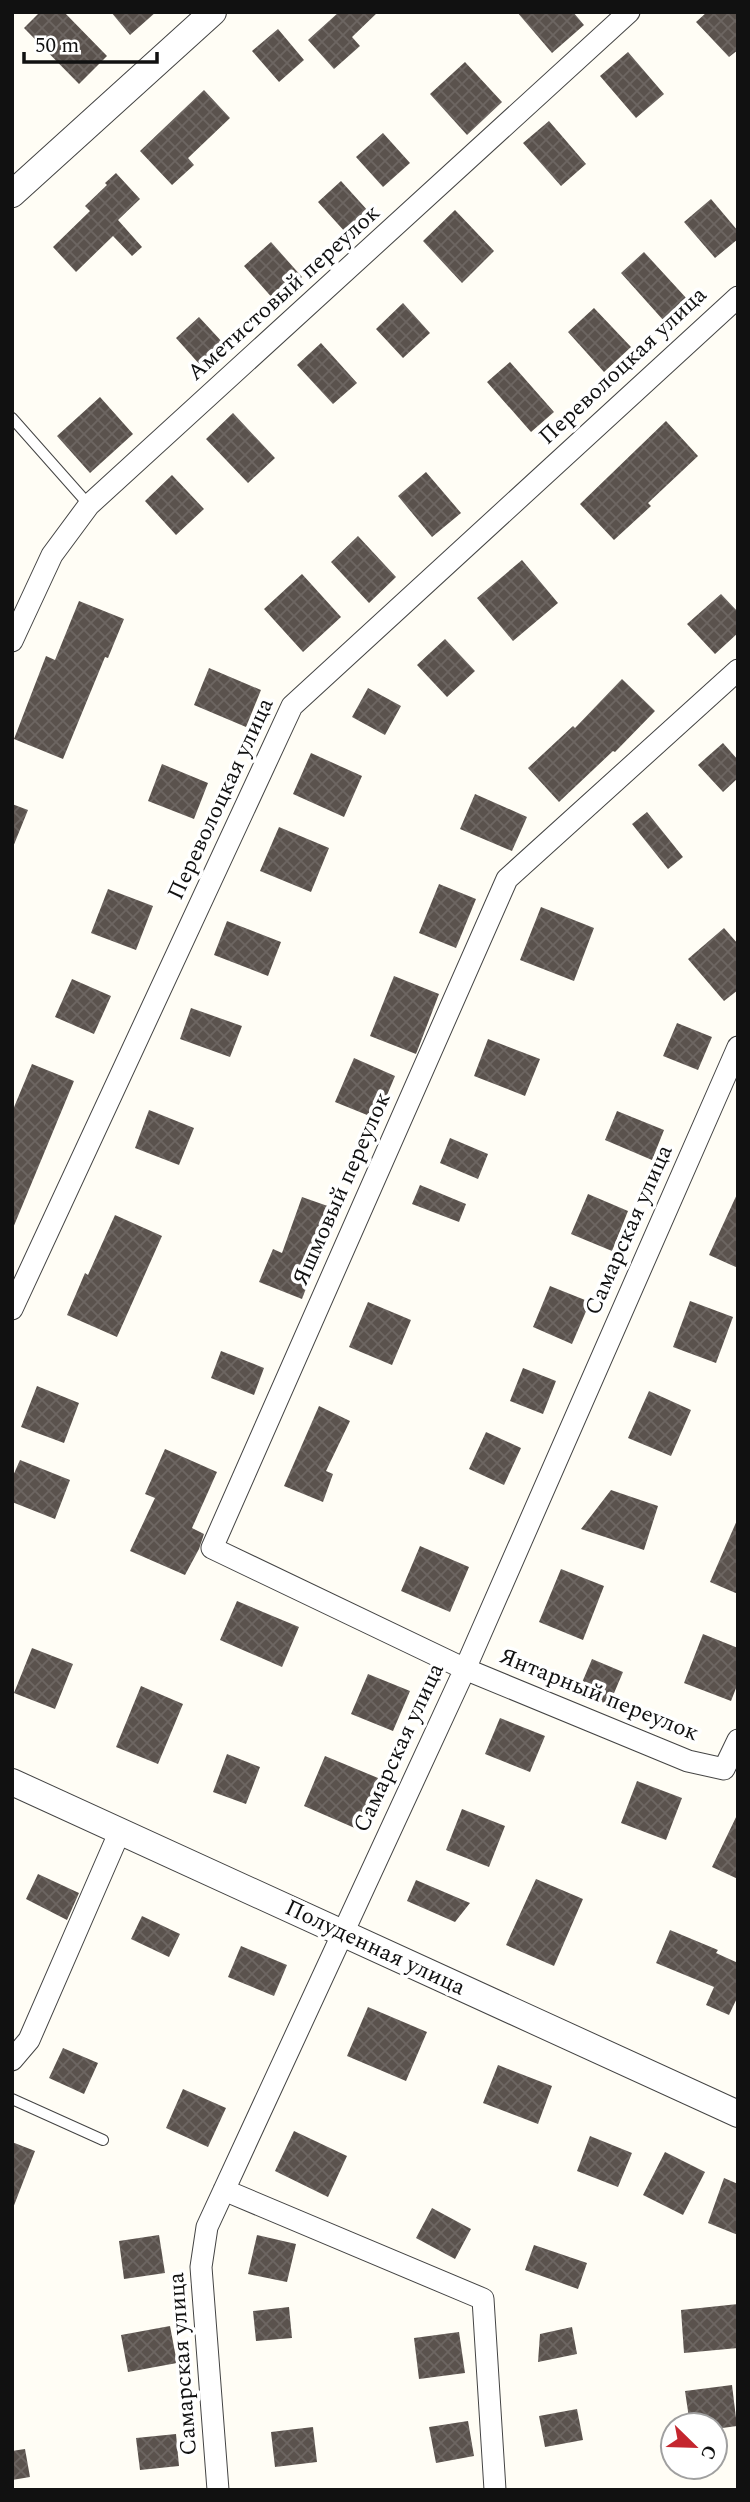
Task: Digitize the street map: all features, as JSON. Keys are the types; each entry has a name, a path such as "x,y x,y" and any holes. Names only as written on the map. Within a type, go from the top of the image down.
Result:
{"street":[{"path":"12,194 213,12"},
{"name":"Аметистовый переулок","path":"12,641 52,555 89,505 629,12"},
{"name":"Переволоцкая улица","path":"12,1309 292,706 738,297"},
{"name":"Яшмовый переулок","path":"465,1669 212,1548 508,879 738,670"},
{"name":"Самарская улица","path":"218,2490 201,2267 207,2227 465,1669 738,1047"},
{"name":"Янтарный переулок","path":"465,1669 688,1761 724,1769 738,1740"},
{"name":"Полуденная улица","path":"12,1782 738,2114"},
{"path":"12,2060 29,2040 120,1830"},
{"path":"224,2190 483,2300 495,2490"}],"lane":[{"path":"12,418 89,505"},
{"path":"12,2099 103,2140"}],"building":[{"path":"40,12 64,12 107,56 79,84 24,28"},
{"path":"111,12 156,12 130,35"},
{"path":"339,12 378,12 352,37 360,46 334,69 308,40"},
{"path":"517,12 573,12 584,25 552,53"},
{"path":"707,12 738,12 738,50 729,57 696,22"},
{"path":"278,29 304,60 279,82 252,51"},
{"path":"628,52 664,94 636,118 600,76"},
{"path":"465,62 502,102 467,135 430,94"},
{"path":"204,90 230,118 188,158 194,165 172,185 140,151"},
{"path":"549,121 586,164 561,186 523,143"},
{"path":"383,133 410,163 383,187 356,157"},
{"path":"116,173 140,199 118,220 142,247 132,256 113,236 76,272 53,247 90,211 85,206"},
{"path":"341,181 369,212 346,233 318,202"},
{"path":"711,199 738,231 738,239 715,258 684,222"},
{"path":"455,210 494,251 462,283 423,241"},
{"path":"271,242 302,277 275,301 244,266"},
{"path":"644,252 688,300 664,321 621,273"},
{"path":"403,303 430,333 403,358 376,329"},
{"path":"594,308 631,347 604,372 568,332"},
{"path":"199,317 224,344 201,366 176,338"},
{"path":"321,343 357,383 333,404 297,365"},
{"path":"510,362 554,412 531,432 487,382"},
{"path":"100,397 133,434 90,473 57,436"},
{"path":"233,413 275,458 248,483 206,439"},
{"path":"666,421 698,456 648,503 651,506 614,540 580,504"},
{"path":"426,472 461,513 432,537 398,496"},
{"path":"172,475 204,509 176,535 145,501"},
{"path":"358,536 396,577 369,603 331,562"},
{"path":"522,560 558,603 513,641 477,598"},
{"path":"302,574 341,617 303,652 264,609"},
{"path":"721,594 738,612 738,633 715,654 687,624"},
{"path":"79,601 124,619 108,658 105,657 63,759 14,739 46,656 55,660"},
{"path":"445,639 475,671 447,697 417,665"},
{"path":"209,668 261,690 246,727 194,705"},
{"path":"622,679 655,711 615,752 559,802 528,768 573,726 575,728"},
{"path":"368,688 401,706 385,735 352,717"},
{"path":"723,743 738,760 738,778 723,792 698,765"},
{"path":"311,753 362,776 344,817 293,794"},
{"path":"162,764 208,783 194,819 148,801"},
{"path":"475,794 527,817 512,851 460,829"},
{"path":"12,804 28,810 13,847 12,847"},
{"path":"647,812 683,857 668,869 632,824"},
{"path":"279,827 329,848 311,892 260,871"},
{"path":"439,884 476,899 456,948 419,933"},
{"path":"108,889 153,906 136,950 91,933"},
{"path":"541,907 594,928 574,981 520,960"},
{"path":"227,921 281,942 268,976 214,955"},
{"path":"724,928 738,944 738,990 724,1001 688,959"},
{"path":"394,976 439,994 416,1054 370,1036"},
{"path":"72,979 111,996 94,1034 55,1017"},
{"path":"191,1008 242,1026 230,1057 180,1039"},
{"path":"677,1023 712,1037 698,1070 663,1056"},
{"path":"488,1039 540,1059 525,1096 474,1076"},
{"path":"354,1058 395,1076 377,1119 335,1102"},
{"path":"32,1064 74,1081 13,1228 12,1112"},
{"path":"149,1110 194,1128 179,1165 135,1148"},
{"path":"617,1111 664,1130 652,1160 605,1140"},
{"path":"450,1138 488,1154 478,1179 440,1163"},
{"path":"420,1185 466,1204 459,1222 412,1204"},
{"path":"738,1192 738,1268 709,1255"},
{"path":"588,1194 628,1211 612,1251 571,1234"},
{"path":"302,1197 339,1210 302,1299 259,1282 273,1249 282,1253"},
{"path":"115,1215 162,1236 117,1337 67,1315"},
{"path":"550,1286 590,1302 572,1344 533,1327"},
{"path":"690,1301 733,1317 716,1363 673,1347"},
{"path":"368,1302 411,1320 392,1365 349,1347"},
{"path":"221,1351 264,1368 254,1395 211,1378"},
{"path":"523,1368 556,1381 543,1414 510,1401"},
{"path":"37,1386 79,1403 64,1443 21,1427"},
{"path":"649,1391 691,1410 671,1456 628,1438"},
{"path":"319,1406 350,1421 326,1471 333,1474 323,1502 284,1486"},
{"path":"486,1432 521,1448 504,1485 469,1469"},
{"path":"165,1449 217,1472 192,1528 204,1534 185,1575 130,1551 155,1498 145,1494"},
{"path":"20,1460 70,1480 55,1519 12,1502 12,1478"},
{"path":"611,1490 658,1506 644,1550 581,1529"},
{"path":"738,1518 738,1594 710,1582"},
{"path":"420,1546 469,1567 450,1612 401,1591"},
{"path":"561,1569 604,1586 583,1640 539,1622"},
{"path":"237,1601 299,1627 282,1667 220,1640"},
{"path":"703,1634 738,1648 738,1683 731,1701 684,1683"},
{"path":"32,1648 73,1664 55,1709 14,1693"},
{"path":"592,1659 623,1672 609,1705 578,1692"},
{"path":"368,1674 410,1691 393,1731 351,1714"},
{"path":"141,1686 183,1704 158,1764 116,1747"},
{"path":"500,1718 545,1736 530,1772 485,1754"},
{"path":"227,1754 260,1767 246,1804 213,1792"},
{"path":"325,1756 378,1778 357,1829 304,1806"},
{"path":"637,1781 682,1798 666,1840 621,1823"},
{"path":"462,1809 505,1826 489,1867 446,1850"},
{"path":"738,1813 738,1879 712,1867"},
{"path":"38,1874 79,1893 67,1920 26,1899"},
{"path":"536,1879 583,1899 554,1966 506,1945"},
{"path":"416,1880 470,1903 455,1922 407,1901"},
{"path":"142,1916 180,1934 169,1957 131,1939"},
{"path":"670,1930 718,1950 716,1953 738,1963 738,1996 729,2015 706,2005 714,1987 656,1963"},
{"path":"241,1946 287,1965 274,1996 228,1977"},
{"path":"368,2007 427,2032 406,2081 347,2056"},
{"path":"63,2048 98,2063 84,2094 49,2078"},
{"path":"498,2065 552,2086 538,2124 483,2103"},
{"path":"183,2089 226,2108 208,2147 166,2128"},
{"path":"294,2131 347,2156 328,2197 275,2171"},
{"path":"590,2136 632,2153 618,2187 577,2171"},
{"path":"12,2142 35,2151 13,2208 12,2208"},
{"path":"665,2152 705,2172 683,2215 643,2195"},
{"path":"724,2178 738,2184 738,2235 708,2223"},
{"path":"432,2208 471,2229 455,2259 416,2238"},
{"path":"159,2235 165,2273 124,2279 119,2241"},
{"path":"257,2235 296,2244 287,2282 248,2274"},
{"path":"534,2245 587,2263 578,2289 525,2270"},
{"path":"738,2304 738,2348 684,2353 681,2310"},
{"path":"289,2307 292,2338 256,2341 253,2311"},
{"path":"170,2326 177,2363 128,2372 121,2335"},
{"path":"572,2327 577,2354 538,2362 540,2334"},
{"path":"459,2332 465,2373 419,2379 414,2338"},
{"path":"732,2385 737,2426 729,2427 729,2411 688,2411 685,2391"},
{"path":"577,2409 583,2440 545,2447 539,2416"},
{"path":"468,2421 474,2456 436,2463 429,2427"},
{"path":"313,2427 317,2462 275,2467 271,2432"},
{"path":"176,2434 179,2466 140,2470 136,2438"},
{"path":"25,2449 30,2477 12,2480 12,2451"}]}
